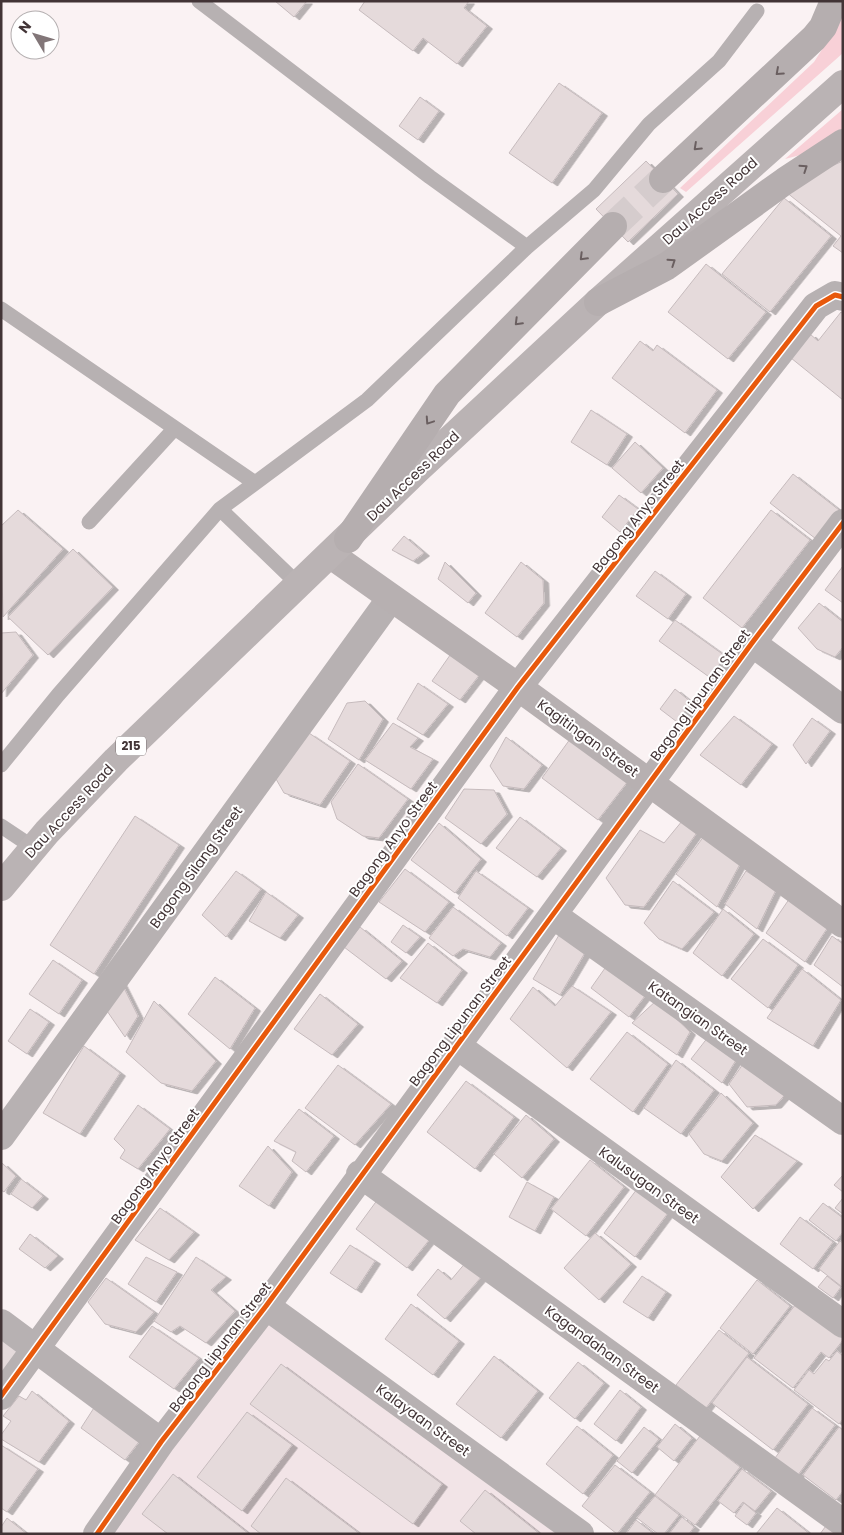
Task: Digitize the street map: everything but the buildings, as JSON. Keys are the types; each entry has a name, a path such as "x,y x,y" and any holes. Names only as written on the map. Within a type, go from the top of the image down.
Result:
{"highway":[{"path":"663,179 814,38 823,27 834,1"},
{"path":"598,302 667,266 785,181 843,143"},
{"path":"340,547 447,394 613,226"}],"main road":[{"name":"Dau Access Road","path":"1,887 34,848 116,760 340,547 418,469 598,302 843,84"}],"street":[{"name":"Bagong Anyo Street","path":"1,1396 518,687 816,306 835,295 843,297"},
{"name":"Bagong Lipunan Street","path":"97,1534 161,1442 266,1306 360,1174 752,643 843,523"},
{"name":"Kagitingan Street","path":"340,547 392,598 518,687 843,924"},
{"name":"Bagong Silang Street","path":"1,1136 392,598"},
{"path":"752,643 843,710"},
{"name":"Katangian Street","path":"553,915 843,1121"},
{"name":"Kalusugan Street","path":"456,1045 843,1324"},
{"name":"Kagandahan Street","path":"360,1174 843,1524"},
{"name":"Kalayaan Street","path":"266,1306 580,1534"},
{"path":"1,1323 161,1442"}],"lane":[{"path":"198,1 430,177 527,247"},
{"path":"1,766 58,695 220,509 367,400 527,247 594,190 649,124 719,61 757,11"},
{"path":"1,309 256,483"},
{"path":"88,522 175,428"},
{"path":"220,509 299,585"},
{"path":"1,826 34,848"}],"shaded area":[{"path":"843,13 843,53 686,192 680,188 814,62 836,28"},
{"path":"843,109 843,134 808,153 785,159"},
{"path":"267,1317 556,1534 105,1534"}],"tunnel":[{"path":"613,226 663,179"}],"cycle path":[{"path":"1,1396 518,687 816,306 835,295 843,297"},
{"path":"97,1534 161,1442 266,1306 752,643 843,523"}]}
